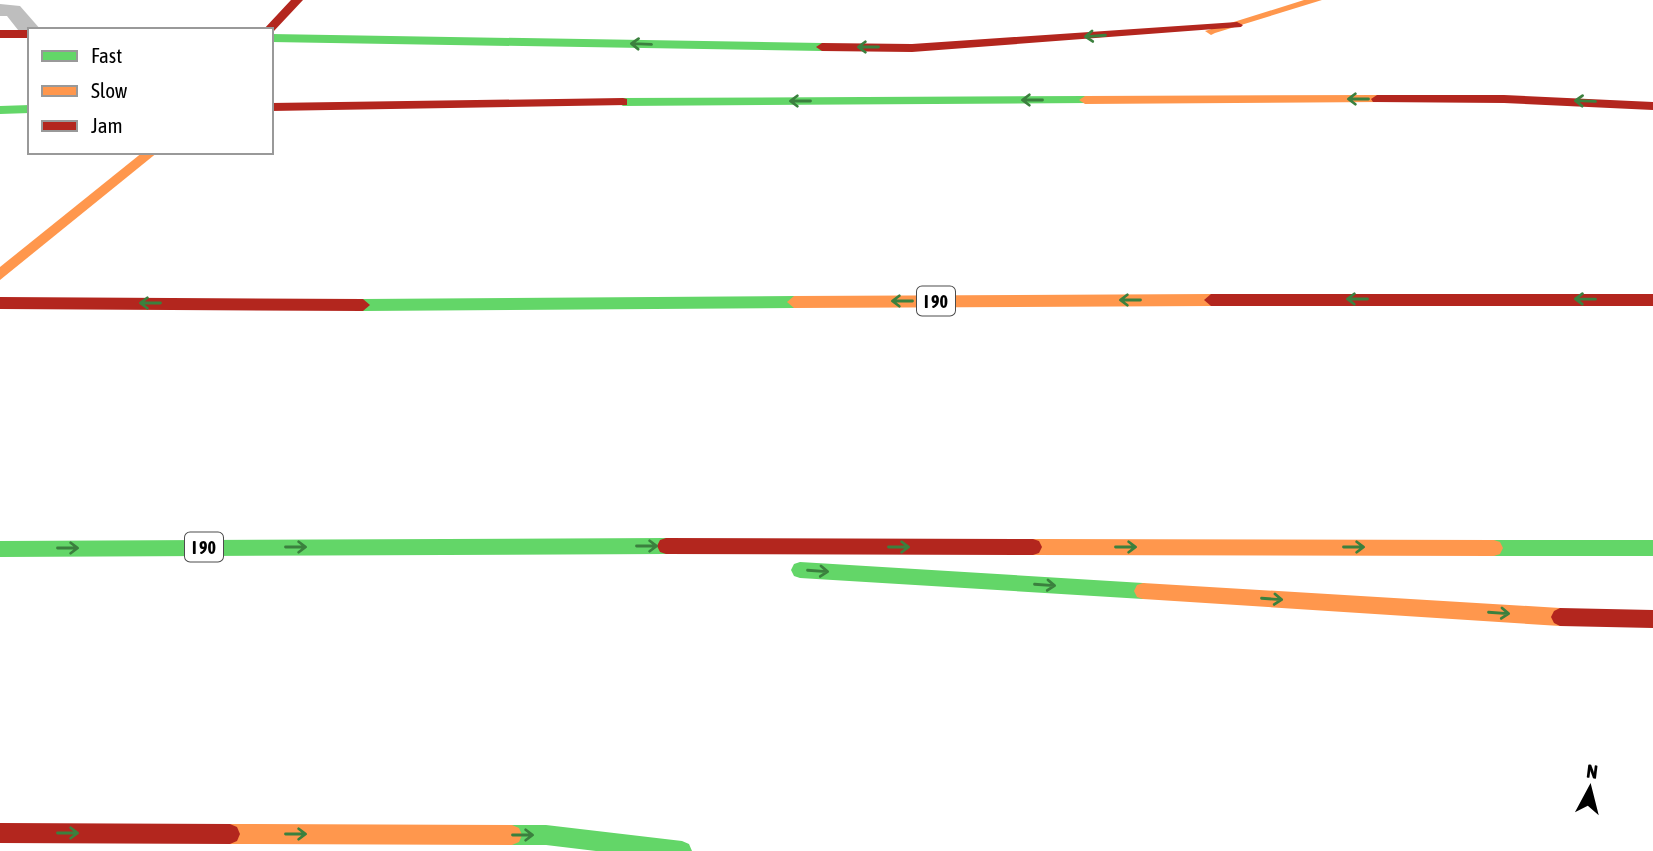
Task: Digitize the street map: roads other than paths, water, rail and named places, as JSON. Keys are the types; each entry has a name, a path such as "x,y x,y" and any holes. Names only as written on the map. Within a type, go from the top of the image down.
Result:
{"main road":[{"path":"271,28 297,0"},
{"path":"1115,50 1237,25 1316,0"},
{"path":"273,38 912,48 1237,25"},
{"path":"0,34 28,32"},
{"path":"477,102 669,85"},
{"path":"273,107 477,102 1504,99 1653,106"},
{"path":"0,110 28,109"},
{"path":"0,275 150,154"},
{"name":"I 90","path":"0,303 448,305 1122,300 1653,300"},
{"path":"407,546 683,563"},
{"name":"I 90","path":"0,549 407,546 1653,548"},
{"path":"780,569 1512,614 1653,619"},
{"path":"0,833 546,835 682,851"}],"lane":[{"path":"0,10 13,10 28,29"}]}
